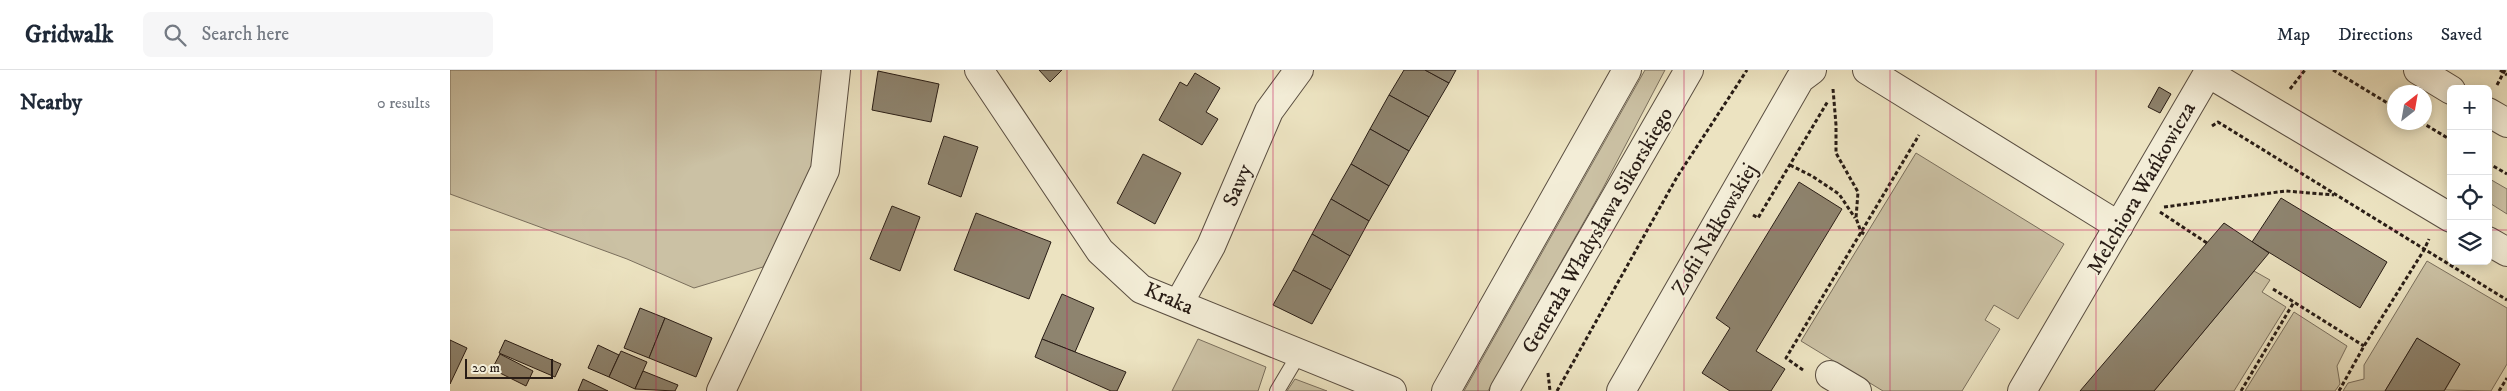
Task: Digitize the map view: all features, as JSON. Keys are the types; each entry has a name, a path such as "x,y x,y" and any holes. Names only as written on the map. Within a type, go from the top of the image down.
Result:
{"street":[{"path":"722,391 825,170 836,70"},
{"name":"Kraka","path":"979,70 1100,251 1141,289 1392,391"},
{"name":"Sawy","path":"1179,303 1211,246 1269,111 1299,70"},
{"path":"1446,391 1627,70"},
{"name":"Generała Władysława Sikorskiego","path":"1504,391 1689,70"},
{"path":"1867,70 2119,226"},
{"path":"2418,70 2447,88"},
{"name":"Melchiora Wańkowicza","path":"2022,391 2208,73 2445,215"},
{"name":"Zofii Nałkowskiej","path":"1621,391 1800,79 1822,79"},
{"path":"2492,114 2507,123"},
{"path":"2492,243 2507,252"},
{"path":"1819,374 1857,391"}],"lane":[{"path":"1277,391 1299,354"}],"path":[{"path":"1557,391 1677,177 1746,70"},
{"path":"2333,70 2387,103"},
{"path":"2500,70 2506,73"},
{"path":"1822,79 1836,125 1836,153 1858,192 1856,218"},
{"path":"2204,130 2218,122 2507,300"},
{"path":"1819,374 1786,358 1923,128"},
{"path":"2432,129 2447,138"},
{"path":"1790,165 1812,176 1839,194 1856,218 1861,232 1866,235"},
{"path":"2492,165 2507,174"},
{"path":"2207,243 2154,208 2286,191 2335,195"},
{"path":"2338,391 2445,215"},
{"path":"2273,289 2364,346"},
{"path":"2240,391 2294,302"},
{"path":"2499,391 2507,378"},
{"path":"1549,382 1550,391"}],"shaded area":[{"path":"450,70 824,70 818,147 801,195 763,267 694,288 627,259 450,194"},
{"path":"1645,70 1665,70 1602,190 1488,391 1464,391"},
{"path":"1916,153 2064,244 2018,319 1994,305 1985,320 2000,329 1962,391 1883,391 1801,341"},
{"path":"2492,180 2507,189 2507,214 2492,205"},
{"path":"2427,261 2507,308 2507,364 2491,391 2445,390 2460,364 2417,338 2385,391 2343,391 2348,383 2364,379 2364,365"},
{"path":"2254,271 2270,280 2262,292 2286,307 2234,391 2154,391"},
{"path":"2294,312 2347,346 2337,366 2340,384 2335,391 2245,391"},
{"path":"1198,339 1266,367 1258,391 1172,391"},
{"path":"1295,379 1327,391 1287,391"}],"building":[{"path":"1039,70 1062,70 1050,82"},
{"path":"1404,70 1425,70 1449,83 1429,117 1389,95"},
{"path":"1425,70 1456,70 1449,83"},
{"path":"878,71 939,84 931,122 872,110"},
{"path":"1195,73 1220,88 1206,112 1218,119 1202,145 1159,120 1180,82 1187,86"},
{"path":"2159,87 2171,94 2160,113 2148,107"},
{"path":"1389,95 1429,117 1409,151 1370,129"},
{"path":"1370,129 1409,151 1389,186 1351,164"},
{"path":"944,136 978,147 961,197 928,184"},
{"path":"1143,154 1181,173 1155,224 1117,203"},
{"path":"1351,164 1389,186 1369,221 1331,199"},
{"path":"1799,182 1842,209 1756,351 1785,369 1771,391 1730,391 1702,373 1730,328 1716,318"},
{"path":"2281,198 2387,262 2360,308 2252,242"},
{"path":"1331,199 1369,221 1350,256 1312,234"},
{"path":"892,206 920,217 900,271 870,259"},
{"path":"976,213 1051,242 1029,299 954,270"},
{"path":"2224,223 2269,253 2154,391 2080,391"},
{"path":"1312,234 1350,256 1331,290 1293,270"},
{"path":"1293,270 1331,290 1312,324 1273,305"},
{"path":"1062,294 1094,308 1075,352 1042,339"},
{"path":"640,308 665,318 649,358 624,348"},
{"path":"665,318 712,338 696,377 649,358"},
{"path":"2417,338 2460,364 2444,391 2385,391"},
{"path":"1042,339 1126,372 1117,391 1111,391 1035,357"},
{"path":"450,340 467,348 450,384"},
{"path":"505,340 561,364 555,377 499,353"},
{"path":"598,345 619,355 609,377 588,368"},
{"path":"621,351 647,362 635,389 609,377"},
{"path":"500,354 533,371 526,386 492,369"},
{"path":"643,371 678,385 675,391 635,389"},
{"path":"583,379 608,391 578,391"}]}
